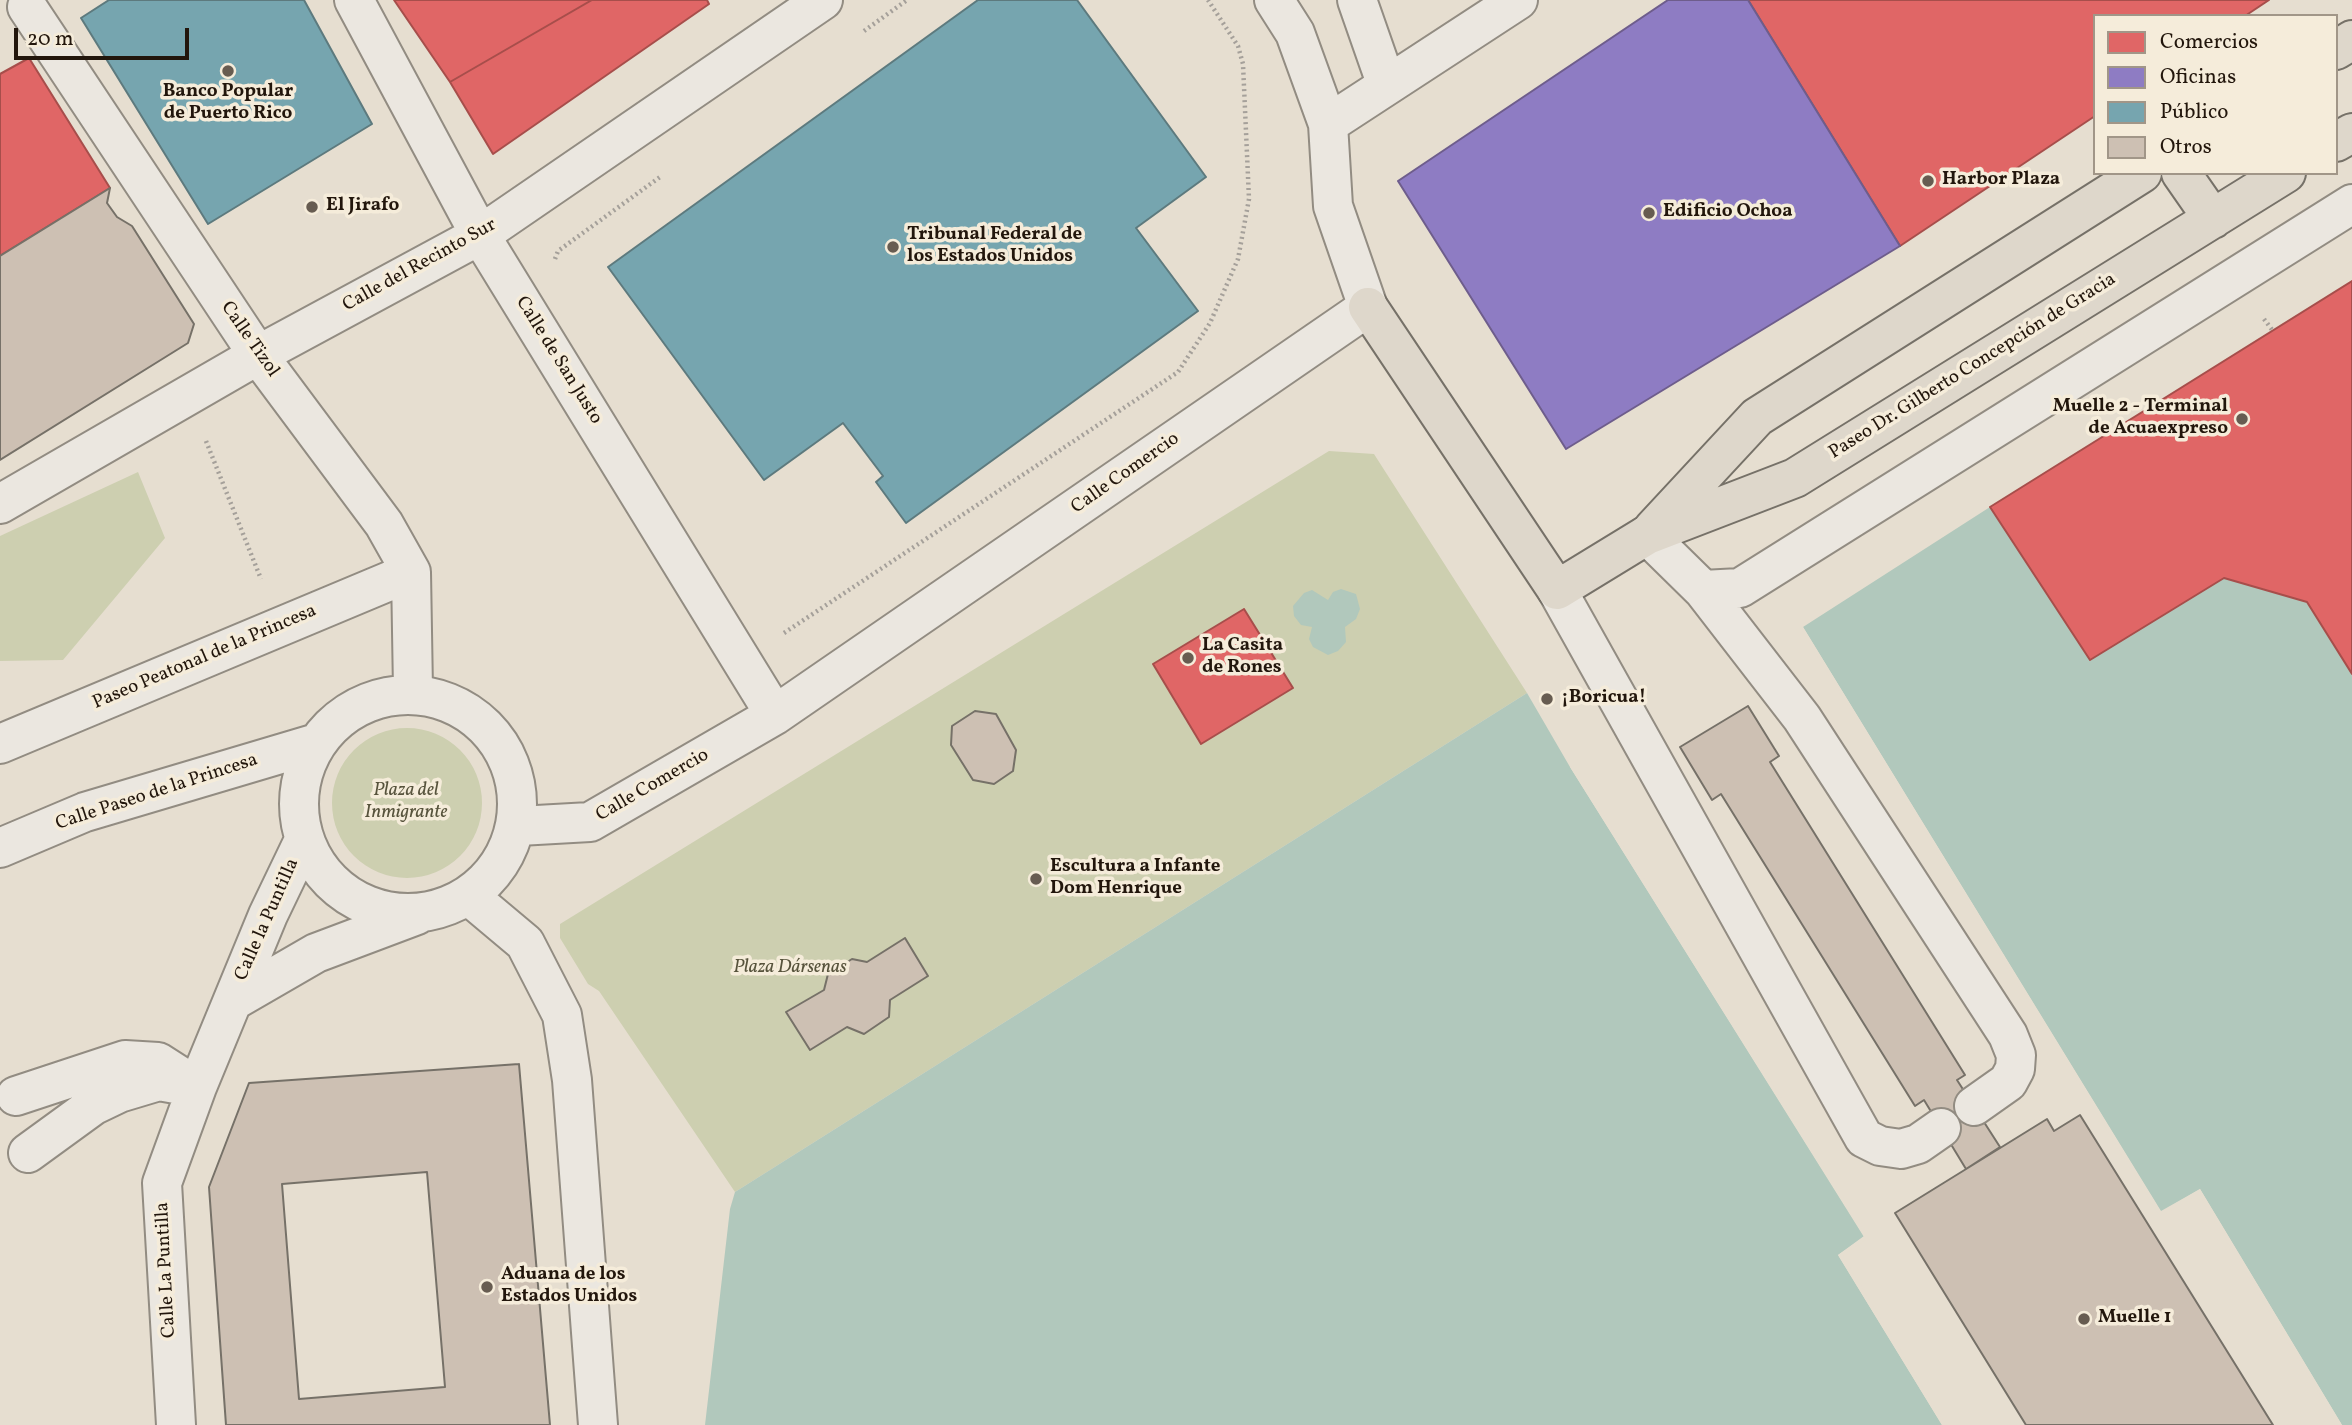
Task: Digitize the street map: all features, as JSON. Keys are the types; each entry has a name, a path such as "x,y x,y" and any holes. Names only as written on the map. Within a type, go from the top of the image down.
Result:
{"main road":[{"name":"Paseo Dr. Gilberto Concepción de Gracia","path":"1647,535 1757,417 2139,175"},
{"path":"2182,175 2213,219"},
{"name":"Paseo Dr. Gilberto Concepción de Gracia","path":"1557,590 1647,535 1795,478 2283,175"},
{"path":"1368,307 1557,590"}],"street":[{"name":"Calle de San Justo","path":"355,0 480,235 775,715"},
{"name":"Calle del Recinto Sur","path":"0,504 258,355 480,235 823,0"},
{"path":"1274,0 1295,33 1328,124 1333,206 1368,307"},
{"path":"1357,0 1386,83"},
{"path":"1328,124 1386,83 1518,0"},
{"name":"Calle Tizol","path":"22,10 258,355 384,524 411,572 413,690"},
{"path":"1703,590 1740,588 2352,204"},
{"name":"Calle Comercio","path":"519,826 590,822 775,715 1368,307"},
{"path":"1647,535 1703,590 1802,718 2008,1035 2015,1055 2015,1069 2008,1082 1974,1106"},
{"name":"Paseo Peatonal de la Princesa","path":"0,744 411,572"},
{"path":"1557,590 1864,1138 1880,1146 1901,1149 1918,1144 1941,1128"},
{"path":"233,1001 316,953 422,913 446,907 469,896 492,876 519,826 517,784 504,749 480,721 448,701 413,690 375,699 343,716 317,743 302,774 298,806 304,840 322,873 350,898 385,911 422,913"},
{"name":"Calle Paseo de la Princesa","path":"0,848 85,813 317,743"},
{"name":"Calle la Puntilla","path":"233,1001 304,840"},
{"path":"469,896 525,943 562,1015 572,1080 598,1425"},
{"name":"Calle La Puntilla","path":"176,1425 162,1183 197,1087 233,1001"},
{"path":"16,1096 125,1060 158,1062 197,1087"},
{"path":"28,1153 94,1105 119,1093 159,1081 197,1087"}],"path":[{"path":"862,32 907,0"},
{"path":"779,637 1178,372 1210,323 1238,259 1249,200 1243,64 1238,46 1208,0"},
{"path":"554,262 558,251 671,170"},
{"path":"201,430 279,626"}],"green space":[{"name":"Plaza Dársenas","path":"1329,451 1374,454 1527,693 735,1192 599,991 588,984 560,938 560,924"},
{"path":"138,472 165,538 63,660 0,661 0,536"},
{"name":"Plaza del Inmigrante","path":"407,728 436,734 460,750 476,774 482,803 476,832 460,856 436,872 407,878 378,872 354,856 338,832 332,803 338,774 354,750 378,734"}],"shaded area":[{"path":"1990,507 2090,660 2224,578 2307,602 2352,674 2352,1425 2342,1425 2200,1189 2161,1212 1803,627"},
{"path":"1341,589 1356,594 1360,609 1356,619 1345,627 1346,642 1338,651 1328,655 1313,647 1309,639 1312,627 1301,625 1294,616 1293,606 1304,593 1312,590 1328,600 1333,592"},
{"path":"1527,693 1570,767 1864,1237 1838,1255 1942,1425 705,1425 730,1209 735,1192"}],"pier":[{"path":"1803,627 2161,1211 2200,1189 2342,1425 2338,1425 2198,1194 2163,1215 2158,1214 1800,628"},
{"path":"1573,765 1867,1235 1867,1239 1843,1256 1946,1425 1942,1425 1838,1255 1864,1236 1570,767"}],"building: Comercios":[{"path":"394,0 592,0 450,82"},
{"path":"592,0 707,0 709,4 493,154 450,82"},
{"name":"Harbor Plaza","path":"1748,0 2269,0 2248,14 2093,14 2093,117 1900,246"},
{"path":"29,58 110,188 0,256 0,74"},
{"name":"Muelle 2 - Terminal de Acuaexpreso","path":"2352,281 2352,674 2307,602 2224,578 2090,660 1990,507"},
{"path":"1244,609 1293,688 1201,744 1153,664"}],"building: Oficinas":[{"name":"Edificio Ochoa","path":"1668,0 1748,0 1900,246 1566,449 1398,181"}],"building: Público":[{"name":"Banco Popular de Puerto Rico","path":"109,0 304,0 372,124 208,224 81,18"},
{"name":"Tribunal Federal de los Estados Unidos","path":"978,0 1077,0 1206,177 1136,228 1198,311 906,523 876,482 883,476 843,423 764,480 608,267"}],"building: Otros":[{"path":"110,188 107,203 117,217 132,226 194,324 188,343 0,460 0,256"},
{"path":"1748,706 1779,756 1770,762 1965,1075 1957,1080 2000,1147 1966,1169 1924,1100 1915,1106 1721,794 1712,800 1680,747"},
{"path":"975,711 996,714 1016,750 1013,771 994,784 973,780 951,745 952,726"},
{"path":"905,938 928,976 890,1000 889,1017 864,1034 847,1027 810,1050 786,1012 824,990 828,974 852,959 867,962"},
{"name":"Aduana de los Estados Unidos","path":"519,1064 550,1425 226,1425 209,1187 249,1083","holes":["427,1172 445,1387 299,1399 282,1184"]},
{"name":"Muelle 1","path":"2080,1115 2273,1425 2026,1425 1895,1213 2047,1119 2054,1131"}],"place":[{"name":"Banco Popular de Puerto Rico","path":"228,71"},
{"name":"Harbor Plaza","path":"1928,181"},
{"name":"El Jirafo","path":"312,207"},
{"name":"Edificio Ochoa","path":"1649,213"},
{"name":"Tribunal Federal de los Estados Unidos","path":"893,247"},
{"name":"Muelle 2 - Terminal de Acuaexpreso","path":"2242,419"},
{"name":"La Casita de Rones","path":"1188,658"},
{"name":"¡Boricua!","path":"1547,699"},
{"name":"Escultura a Infante Dom Henrique","path":"1036,879"},
{"name":"Aduana de los Estados Unidos","path":"487,1287"},
{"name":"Muelle 1","path":"2084,1319"}]}
